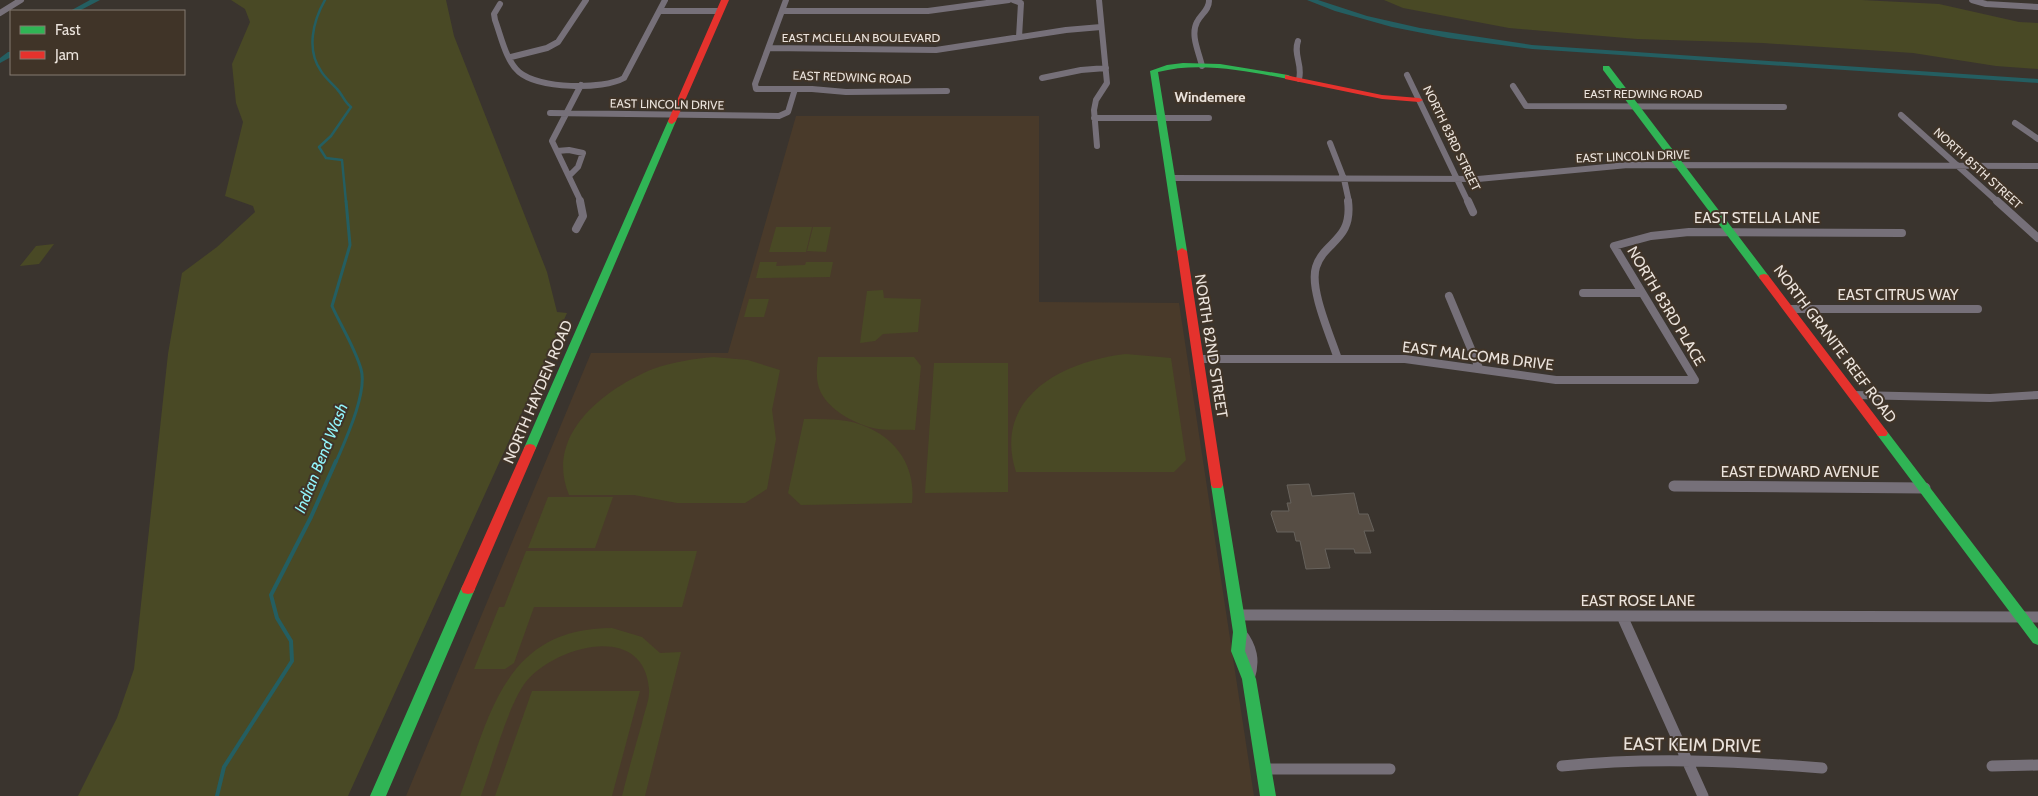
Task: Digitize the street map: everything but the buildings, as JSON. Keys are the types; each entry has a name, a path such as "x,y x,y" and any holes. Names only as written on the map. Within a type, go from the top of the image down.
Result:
{"street":[{"path":"0,13 21,0"},
{"path":"511,57 547,48 558,42 586,0"},
{"path":"500,4 494,14 495,20 519,72 532,80 582,85 618,82 624,78 665,0"},
{"name":"NORTH HAYDEN ROAD","path":"378,796 725,0"},
{"path":"769,48 786,0"},
{"path":"782,11 928,12 1009,0"},
{"path":"1015,0 1021,3 1018,37"},
{"path":"1097,146 1094,118 1096,100 1107,83 1099,0"},
{"path":"1972,0 1986,4 2038,7"},
{"path":"1209,1 1209,8 1197,17 1194,27 1202,66 1252,69 1382,98 1419,100"},
{"path":"660,11 720,11"},
{"name":"EAST MCLELLAN BOULEVARD","path":"769,48 936,50 1066,30 1101,27"},
{"path":"1298,41 1295,50 1302,69 1299,78"},
{"name":"EAST REDWING ROAD","path":"769,48 755,84 756,89 846,92 947,91"},
{"name":"NORTH 82ND STREET","path":"1202,66 1158,68 1154,71 1238,615 1240,632 1237,643 1240,662 1249,679 1268,796"},
{"path":"1042,78 1081,70 1106,68"},
{"name":"NORTH GRANITE REEF ROAD","path":"1606,68 2038,639"},
{"name":"NORTH 83RD STREET","path":"1407,75 1473,212"},
{"path":"576,229 584,211 554,145 553,136 582,85"},
{"name":"EAST REDWING ROAD","path":"1513,86 1526,106 1784,107"},
{"name":"EAST LINCOLN DRIVE","path":"550,113 769,117 788,112 795,89"},
{"name":"NORTH 85TH STREET","path":"1901,116 2038,238"},
{"path":"1094,118 1209,118"},
{"path":"2016,123 2038,139"},
{"path":"1330,142 1350,200 1348,220 1340,236 1324,253 1315,270 1315,278 1338,359"},
{"path":"557,152 569,150 583,153 578,167 569,176"},
{"name":"EAST LINCOLN DRIVE","path":"1170,178 1457,179 1522,176 1606,166 2038,166"},
{"name":"EAST STELLA LANE","path":"1614,246 1670,233 1902,232"},
{"name":"NORTH 83RD PLACE","path":"1614,246 1695,380"},
{"path":"1583,293 1642,293"},
{"path":"1450,296 1478,368"},
{"name":"EAST CITRUS WAY","path":"1789,309 1978,309"},
{"name":"EAST MALCOMB DRIVE","path":"1198,359 1423,360 1556,380 1695,380"},
{"path":"1854,394 1990,398 2038,395"},
{"name":"EAST EDWARD AVENUE","path":"1674,486 1925,488"},
{"name":"EAST ROSE LANE","path":"1238,615 2038,617"},
{"path":"1622,616 1703,796"},
{"name":"EAST KEIM DRIVE","path":"1562,766 1686,759 1822,768"},
{"path":"1992,766 2038,765"},
{"path":"1263,769 1390,769"}],"shaded area":[{"path":"231,0 446,0 454,36 547,272 557,312 567,313 348,796 78,796 117,718 134,669 168,354 182,273 217,247 255,212 253,206 225,196 243,122 236,103 232,64 250,22 245,9"},
{"path":"1384,0 1862,0 1939,4 2019,22 2038,23 2038,69 1996,66 1913,53 1763,43 1637,39 1509,28 1403,8"},
{"path":"796,116 1039,116 1039,302 1179,303 1254,796 406,796 591,353 728,353"},
{"path":"776,227 812,227 806,252 769,252"},
{"path":"813,227 831,227 826,252 807,251"},
{"path":"54,244 39,264 20,266 36,246"},
{"path":"760,262 777,262 776,266 805,265 806,262 833,262 830,277 756,278"},
{"path":"883,290 884,298 921,299 918,332 883,334 875,341 860,343 867,291"},
{"path":"749,299 769,299 764,317 744,317"},
{"path":"1126,354 1171,358 1186,460 1174,472 1016,472 1011,446 1014,423 1024,404 1038,388 1057,375 1079,365 1102,358"},
{"path":"713,357 748,360 780,370 772,410 776,439 767,489 745,503 677,503 634,495 569,495 563,473 565,453 572,434 583,417 598,402 634,378 653,369 683,361"},
{"path":"818,357 914,357 921,366 915,430 873,428 847,418 839,412 825,399 821,392 817,377"},
{"path":"934,363 1008,363 1008,492 925,493"},
{"path":"804,419 847,421 876,431 887,439 905,461 910,474 912,503 801,505 788,493"},
{"path":"548,497 613,497 595,548 528,548"},
{"path":"526,551 697,551 682,607 534,607 514,663 505,669 474,669 499,607 504,607"},
{"path":"612,628 642,637 660,653 681,652 645,796 622,796 649,697 649,689 643,668 632,654 615,647 596,647 576,651 556,659 538,670 525,683 506,722 481,796 460,796 481,735 493,707 507,681 525,660 547,643 576,632"},
{"path":"532,691 640,691 612,796 495,796"}],"waterway":[{"path":"76,10 96,0"},
{"name":"Indian Bend Wash","path":"325,0 317,17 313,36 316,63 351,107 331,136 319,147 326,158 342,160 346,202"},
{"path":"1311,0 1365,18 1420,31 1532,47 2038,81"},
{"path":"0,61 10,55"},
{"name":"Indian Bend Wash","path":"336,462 359,403 362,379 361,369 355,353 332,306 350,245 346,201"},
{"name":"Indian Bend Wash","path":"217,796 224,767 292,661 291,641 277,618 271,595 311,517 336,461"}],"traffic: fast":[{"path":"1182,251 1154,71 1167,67 1201,65 1258,71 1288,77"},
{"path":"1606,68 1764,277"},
{"path":"530,448 672,121"},
{"path":"1882,433 2038,639"},
{"path":"1217,485 1240,632 1238,651 1249,679 1268,796"},
{"path":"378,796 468,589"}],"traffic: jam":[{"path":"672,121 725,0"},
{"path":"1288,77 1382,97 1419,100"},
{"path":"1182,251 1217,485"},
{"path":"1764,277 1882,433"},
{"path":"468,589 530,448"}],"district":[{"name":"Windemere","path":"1210,97"}]}
